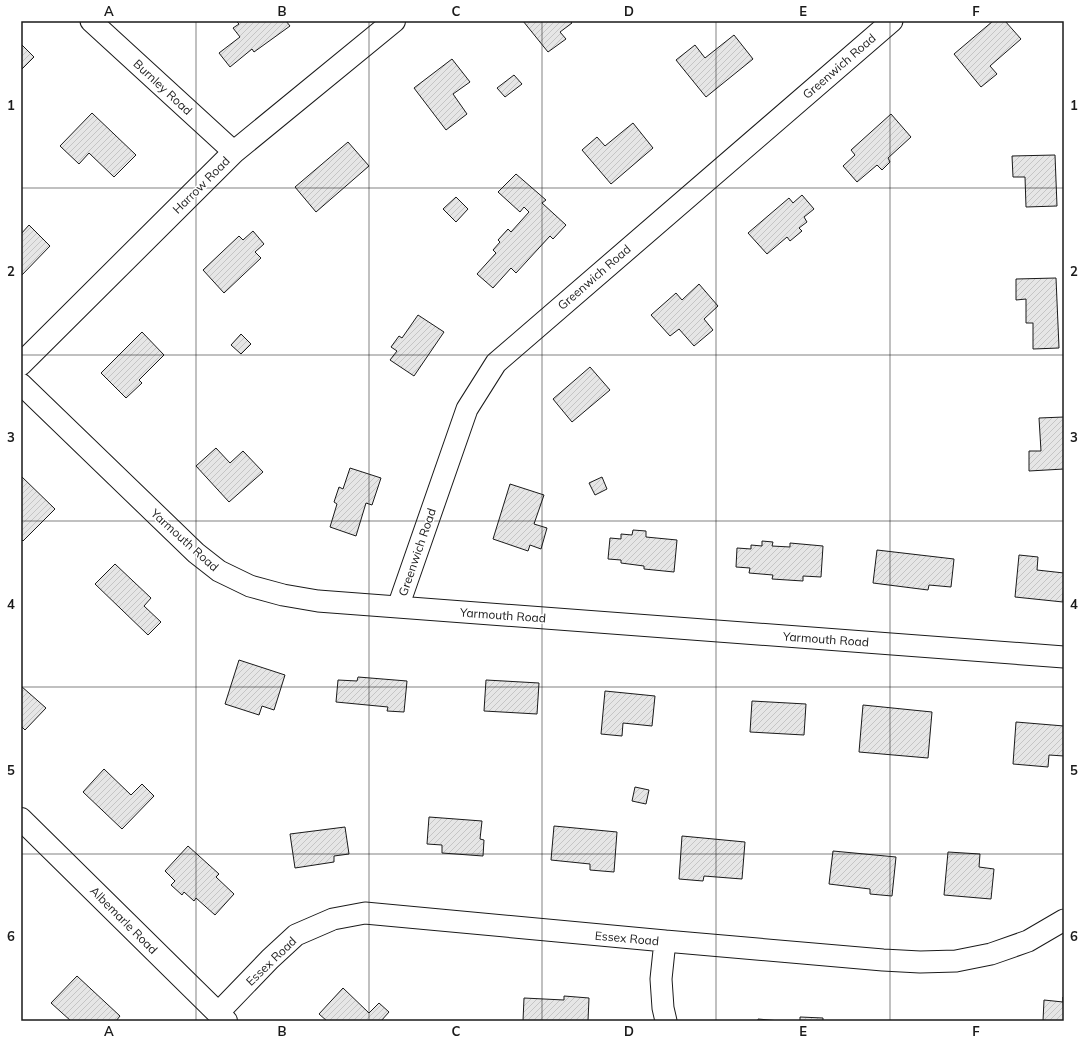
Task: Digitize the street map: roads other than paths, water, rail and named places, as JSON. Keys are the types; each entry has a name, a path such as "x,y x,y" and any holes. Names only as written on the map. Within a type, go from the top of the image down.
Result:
{"street":[{"name":"Burnley Road","path":"91,21 234,152"},
{"name":"Harrow Road","path":"21,364 234,152 394,21"},
{"name":"Greenwich Road","path":"398,607 467,409 496,363 539,324 892,21"},
{"name":"Yarmouth Road","path":"21,384 196,553 219,571 250,586 283,595 318,601 1064,658"},
{"name":"Albemarle Road","path":"21,819 222,1017"},
{"name":"Essex Road","path":"222,1017 270,959 296,935 333,919 365,913 665,941 920,962 956,962 991,954 1028,941 1064,920"},
{"path":"665,941 662,978 663,1008 666,1021"}]}
